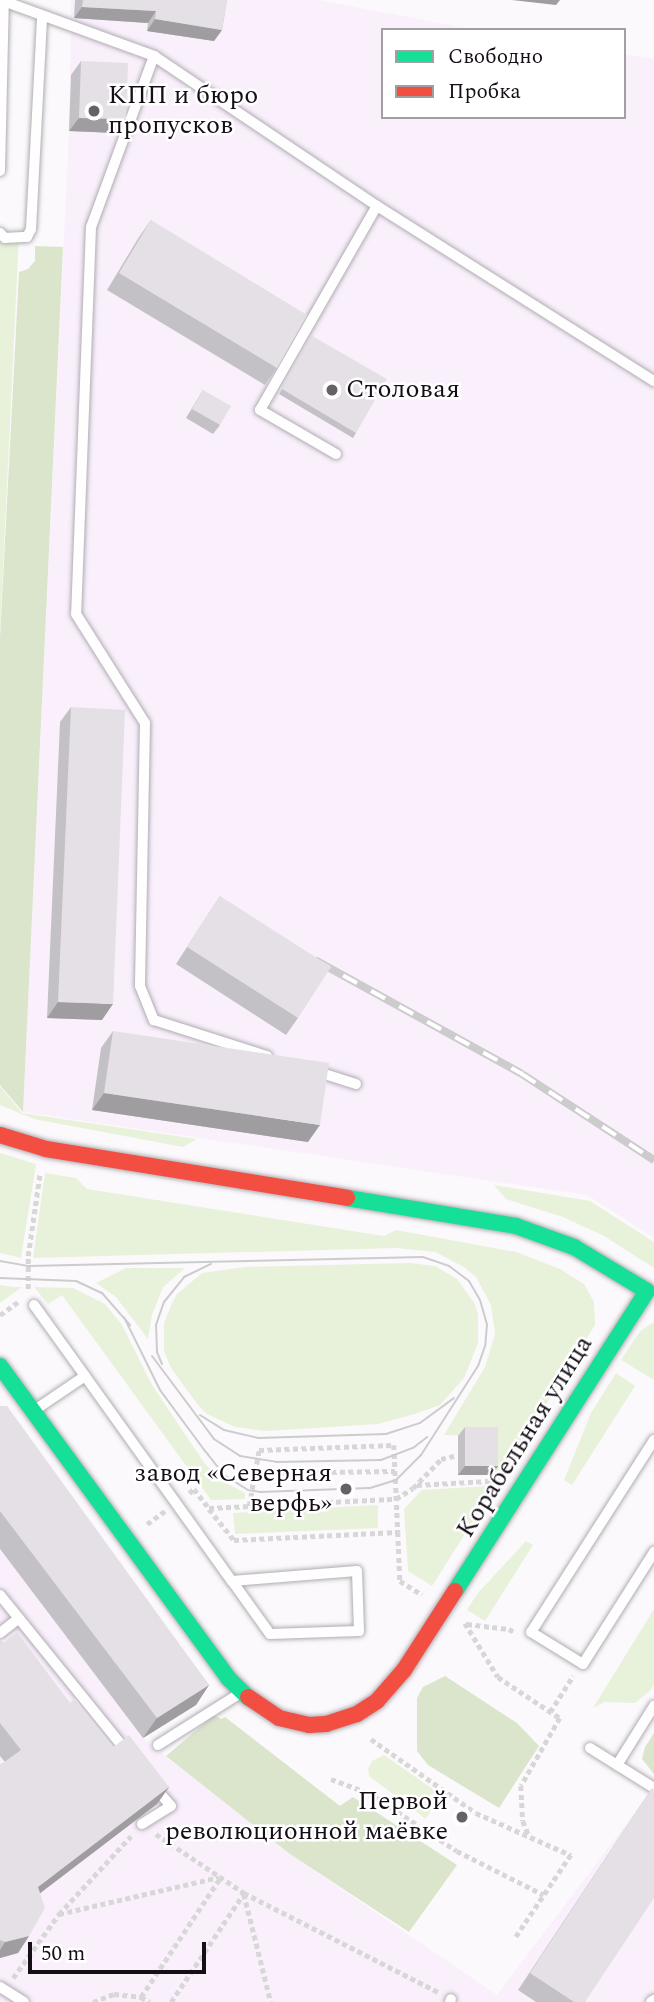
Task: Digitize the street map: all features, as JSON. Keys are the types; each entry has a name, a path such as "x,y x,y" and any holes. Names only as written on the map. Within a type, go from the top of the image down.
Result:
{"street":[{"name":"Корабельная улица","path":"0,1135 46,1149 516,1226 574,1247 650,1293 423,1643 389,1690 358,1714 326,1724 309,1725 272,1714 242,1692 211,1656 0,1366"}],"lane":[{"path":"0,172 5,1 154,56 377,206 654,381"},
{"path":"0,233 5,238 27,237 31,229 42,16"},
{"path":"154,56 90,227 76,614 145,723 140,986 154,1020 280,1060"},
{"path":"336,454 260,410 377,206"},
{"path":"305,1068 356,1084"},
{"path":"34,1305 270,1634 359,1631 357,1571 232,1581"},
{"path":"33,1412 85,1376"},
{"path":"654,1440 531,1633 583,1664 654,1552"},
{"path":"0,1595 137,1764"},
{"path":"0,1633 19,1618"},
{"path":"159,1745 242,1692"},
{"path":"617,1765 654,1706"},
{"path":"590,1748 654,1788"},
{"path":"142,1824 171,1806 146,1775"},
{"path":"2,1989 24,2002"}],"path":[{"path":"0,1315 27,1295 28,1256 41,1168"},
{"path":"249,1506 259,1450 394,1445 400,1581 429,1600"},
{"path":"209,1508 396,1499 416,1485 441,1459 458,1455"},
{"path":"255,1473 395,1471"},
{"path":"416,1485 488,1481 500,1488"},
{"path":"143,1527 194,1489 234,1540 398,1532"},
{"path":"458,1618 466,1623 531,1633"},
{"path":"466,1623 498,1677 560,1718 522,1786 523,1821 529,1836"},
{"path":"550,1712 583,1664"},
{"path":"371,1739 476,1813 571,1855 516,1937"},
{"path":"331,1779 369,1793 457,1851 544,1895"},
{"path":"2,1989 59,1914 142,1824 244,1893 451,2000"},
{"path":"59,1914 220,1877"},
{"path":"141,1997 220,1877"},
{"path":"171,2002 244,1893"},
{"path":"244,1893 271,2002"},
{"path":"93,2002 114,1994 141,1997 150,2002"}],"shaded area":[{"path":"71,0 318,0 466,28 381,28 381,119 626,119 626,54 654,59 654,1238 587,1195 23,1112 69,131"},
{"path":"0,1549 143,1738 290,1854 497,1995 654,1787 654,2002 0,2002"}],"green space":[{"path":"0,234 19,234 0,633"},
{"path":"35,246 63,247 23,1112 0,1085 0,638 19,272 28,269 35,261"},
{"path":"0,1086 22,1113 197,1139 183,1147 34,1119 0,1105"},
{"path":"0,1153 36,1164 21,1258 0,1253"},
{"path":"45,1173 76,1178 87,1189 384,1236 396,1230 516,1252 560,1269 584,1284 594,1302 595,1325 499,1481 492,1475 491,1436 444,1435 485,1367 495,1334 491,1305 476,1277 464,1267 435,1252 396,1248 33,1258"},
{"path":"494,1185 590,1201 654,1242 654,1268 604,1236 563,1217 506,1199"},
{"path":"410,1263 435,1266 457,1279 475,1304 478,1315 478,1343 464,1378 440,1405 415,1414 378,1424 266,1431 235,1427 207,1414 197,1404 171,1368 164,1351 164,1323 172,1303 177,1294 202,1273 245,1267"},
{"path":"126,1268 185,1268 163,1287 152,1315 148,1339 116,1297 96,1283"},
{"path":"0,1285 14,1287 22,1287 0,1303"},
{"path":"34,1287 73,1288 105,1304 122,1325 152,1385 205,1464 226,1483 245,1493 245,1499 211,1500 62,1295 48,1304"},
{"path":"654,1322 654,1380 621,1360 640,1331"},
{"path":"616,1373 635,1386 572,1485 564,1480 591,1413"},
{"path":"488,1486 493,1490 432,1586 408,1571 404,1509 422,1490"},
{"path":"378,1505 378,1528 235,1534 233,1513"},
{"path":"526,1541 533,1545 485,1621 467,1610 477,1594"},
{"path":"654,1609 654,1685 635,1703 605,1702 593,1708"},
{"path":"445,1676 517,1723 539,1746 499,1808 428,1765 417,1751 417,1698 423,1687"},
{"path":"214,1715 221,1719 225,1717 340,1806 353,1797 457,1865 409,1932 290,1854 166,1756"},
{"path":"654,1733 654,1774 642,1759 645,1747"},
{"path":"384,1755 440,1794 426,1819 369,1776 368,1769 372,1761"}],"building":[{"path":"83,0 227,0 222,30 155,19 156,11 82,7"},
{"name":"КПП и бюро пропусков","path":"81,61 128,63 126,119 79,118"},
{"path":"151,220 307,315 277,368 119,273"},
{"name":"Столовая","path":"312,336 387,379 356,433 282,389"},
{"path":"203,390 231,406 220,425 192,409"},
{"path":"71,707 125,710 113,1004 58,1002"},
{"path":"220,896 331,967 298,1018 187,947"},
{"path":"113,1031 329,1063 320,1125 104,1093"},
{"path":"0,1406 7,1406 209,1685 157,1718 0,1511"},
{"path":"465,1427 498,1427 498,1466 465,1466"},
{"path":"17,1632 70,1703 75,1698 112,1748 129,1735 169,1787 38,1887 45,1908 29,1936 5,1942 0,1940 0,1765 21,1750 0,1723 0,1641 2,1644"},
{"path":"652,1788 654,1898 585,2002 574,2002 530,1973"}],"tram line":[{"path":"0,1261 28,1266 423,1257 449,1266 469,1281 480,1300 487,1325 485,1346 478,1366 421,1455 396,1480 369,1488 260,1492 248,1490 224,1475 205,1451 160,1390 124,1317"},
{"path":"162,1364 157,1352 156,1325 164,1302 184,1277 211,1264"},
{"path":"0,1278 76,1281 102,1293 130,1325"},
{"path":"152,1356 214,1439 240,1456 276,1462 381,1460 413,1448 427,1437"},
{"path":"200,1415 224,1430 258,1438 386,1434 420,1423 454,1398"}],"railway":[{"path":"315,960 522,1074 654,1160"}],"traffic: fast":[{"path":"347,1198 516,1226 574,1247 647,1291 455,1591"},
{"path":"0,1366 228,1678 248,1697"}],"traffic: jam":[{"path":"0,1135 46,1149 347,1198"},
{"path":"248,1697 279,1718 309,1725 326,1724 357,1714 377,1701 404,1670 455,1591"}],"place":[{"name":"КПП и бюро пропусков","path":"94,111"},
{"name":"Столовая","path":"332,390"},
{"name":"завод «Северная верфь»","path":"346,1489"},
{"name":"Первой революционной маёвке","path":"462,1817"}]}
